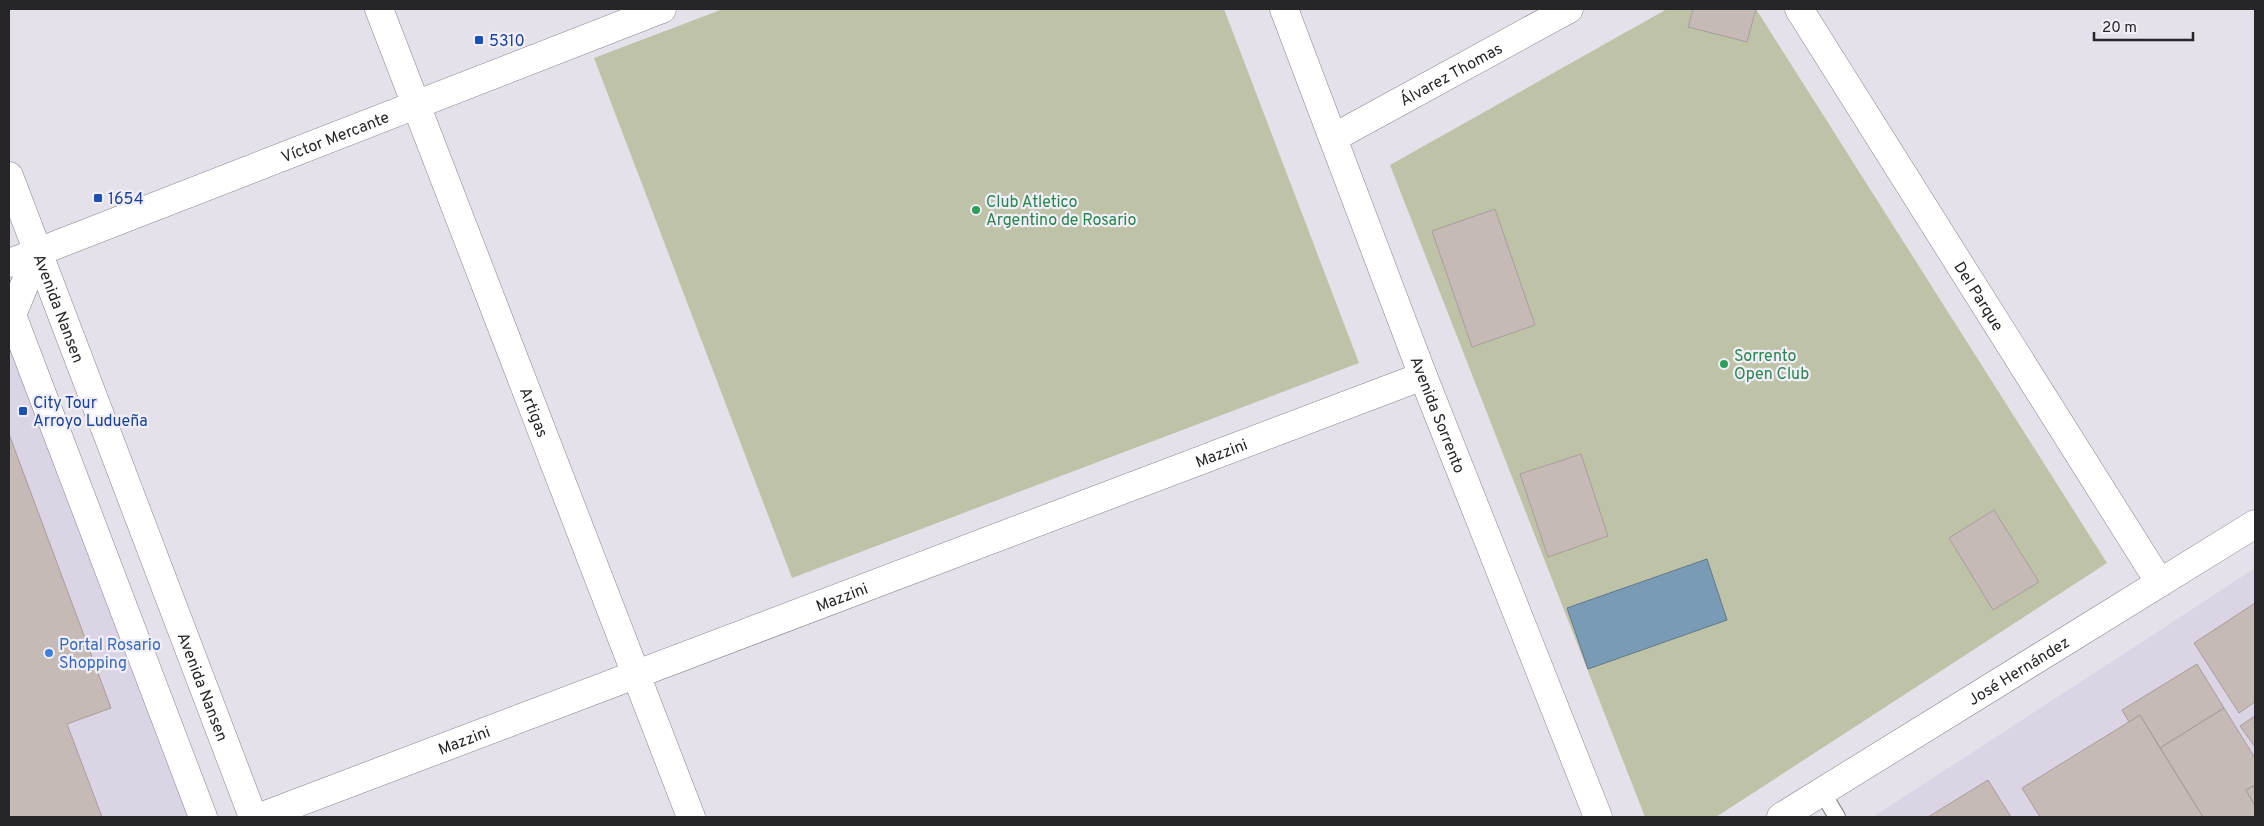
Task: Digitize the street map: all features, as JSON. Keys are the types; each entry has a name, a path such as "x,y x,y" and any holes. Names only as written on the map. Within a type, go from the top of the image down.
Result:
{"street":[{"name":"Artigas","path":"379,9 691,817"},
{"name":"Víctor Mercante","path":"9,263 662,9"},
{"name":"Avenida Sorrento","path":"1284,9 1423,376 1598,817"},
{"name":"Álvarez Thomas","path":"1333,138 1569,9"},
{"name":"Del Parque","path":"1799,9 2160,583"},
{"path":"9,176 38,252"},
{"name":"Avenida Nansen","path":"38,252 12,315 203,817"},
{"name":"Avenida Nansen","path":"38,252 253,817"},
{"name":"Mazzini","path":"260,817 1423,376"},
{"name":"José Hernández","path":"1781,817 2255,524"}],"lane":[{"path":"1822,792 1837,817"}],"shaded area":[{"name":"Portal Rosario Shopping","path":"38,252 12,315 203,817 9,817 9,263"},
{"path":"2255,568 2255,817 1873,817 2171,623"}],"green space":[{"name":"Club Atletico Argentino de Rosario","path":"723,9 1224,9 1359,363 792,578 594,58"},
{"name":"Sorrento Open Club","path":"1667,9 1756,9 2107,563 1716,817 1645,817 1390,165"}],"water":[{"path":"1707,559 1727,620 1588,669 1567,608"}],"building":[{"path":"1693,9 1756,9 1747,42 1688,27"},
{"path":"1495,209 1535,325 1472,347 1432,231"},
{"name":"Portal Rosario Shopping","path":"9,434 111,708 67,724 102,817 9,817"},
{"path":"1581,454 1608,536 1548,557 1520,474"},
{"path":"1994,510 2039,582 1993,610 1949,538"},
{"path":"2255,603 2255,702 2239,713 2194,643"},
{"path":"2197,664 2224,708 2160,748 2140,715 2129,722 2122,710"},
{"path":"2224,708 2255,758 2255,785 2246,790 2255,806 2255,817 2203,817 2160,748"},
{"path":"2140,715 2203,817 2040,817 2022,788"},
{"path":"2255,716 2255,747 2240,726"},
{"path":"1988,780 2011,817 1928,817"},
{"path":"2255,785 2255,806 2246,790"}],"place":[{"name":"5310","path":"479,40"},
{"name":"1654","path":"98,198"},
{"name":"Club Atletico Argentino de Rosario","path":"976,210"},
{"name":"Sorrento Open Club","path":"1724,364"},
{"name":"City Tour Arroyo Ludueña","path":"23,411"},
{"name":"Portal Rosario Shopping","path":"49,653"}]}
